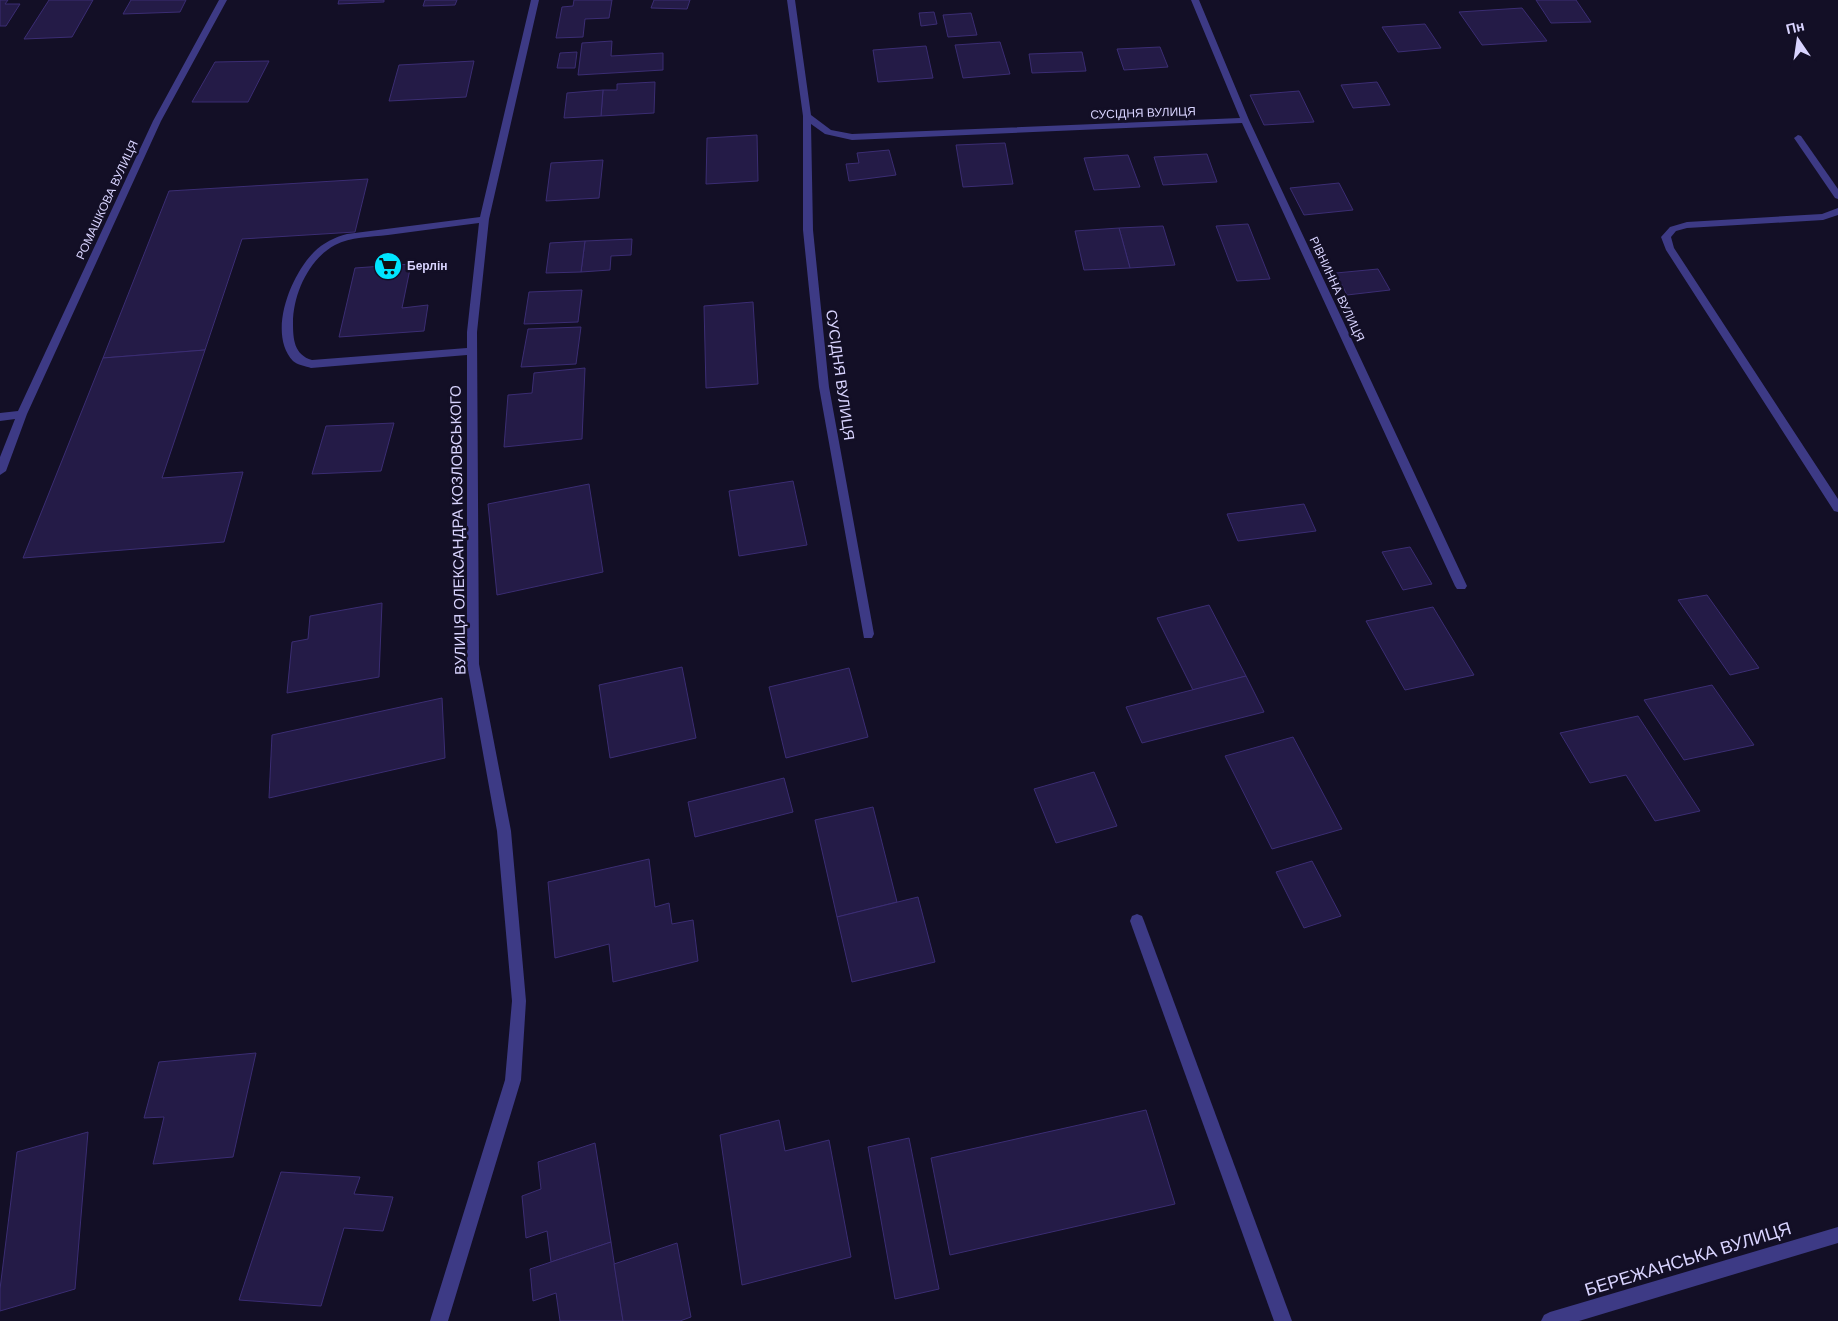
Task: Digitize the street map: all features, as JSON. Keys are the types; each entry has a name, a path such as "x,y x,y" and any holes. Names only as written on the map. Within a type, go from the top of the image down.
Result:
{"street":[{"name":"РОМАШКОВА ВУЛИЦЯ","path":"0,471 22,414 157,122 223,0"},
{"name":"ВУЛИЦЯ ОЛЕКСАНДРА КОЗЛОВСЬКОГО","path":"439,1321 514,1080 518,1001 504,831 472,664 472,351 484,219 535,0"},
{"name":"СУСІДНЯ ВУЛИЦЯ","path":"791,0 807,116 808,230 824,387 868,634"},
{"name":"РІВНИННА ВУЛИЦЯ","path":"1195,0 1245,120 1461,586"},
{"name":"СУСІДНЯ ВУЛИЦЯ","path":"807,116 828,132 852,137 1245,120"},
{"path":"1798,138 1838,196"},
{"path":"1838,211 1836,214 1824,217 1686,226 1673,229 1666,237 1669,248 1838,508"},
{"path":"472,351 311,364 298,359 290,348 288,331 289,311 294,291 303,272 315,255 330,243 347,237 484,219"},
{"path":"0,417 22,414"},
{"path":"1137,921 1283,1321"},
{"name":"БЕРЕЖАНСЬКА ВУЛИЦЯ","path":"1550,1321 1838,1235"}],"building":[{"path":"0,0 8,0 5,4 20,4 6,26 0,26"},
{"path":"49,0 93,0 72,37 24,39"},
{"path":"131,0 186,0 180,12 123,14"},
{"path":"339,0 384,0 384,2 338,4"},
{"path":"425,0 457,0 455,5 423,6"},
{"path":"574,0 612,0 609,18 585,19 583,37 556,38 562,7 573,6"},
{"path":"654,0 690,0 687,9 651,8"},
{"path":"1536,0 1576,0 1591,22 1551,23"},
{"path":"1522,8 1547,41 1482,45 1459,12"},
{"path":"934,12 937,24 921,26 919,13"},
{"path":"971,13 977,35 948,37 943,15"},
{"path":"1425,24 1441,48 1398,52 1382,27"},
{"path":"612,41 611,56 663,53 663,70 578,75 582,43"},
{"path":"1000,42 1010,74 963,78 955,45"},
{"path":"926,46 933,78 878,82 873,50"},
{"path":"1160,47 1168,67 1124,70 1117,49"},
{"path":"577,52 575,68 557,68 560,53"},
{"path":"1082,52 1086,71 1032,73 1029,54"},
{"path":"269,61 248,102 192,102 215,62"},
{"path":"474,61 466,97 389,101 399,65"},
{"path":"655,82 654,113 601,116 603,90 617,90 617,84"},
{"path":"1377,82 1390,105 1353,108 1341,85"},
{"path":"603,90 601,116 564,118 567,93"},
{"path":"1299,91 1314,122 1264,125 1250,95"},
{"path":"757,135 758,181 706,184 707,138"},
{"path":"1005,143 1013,184 963,187 956,145"},
{"path":"889,150 896,175 849,181 846,164 859,163 857,153"},
{"path":"1207,154 1217,182 1163,185 1154,157"},
{"path":"1128,155 1140,187 1094,190 1084,158"},
{"path":"603,160 599,198 546,201 551,163"},
{"path":"368,179 355,232 242,239 205,350 103,358 169,191"},
{"path":"1339,183 1353,210 1304,215 1290,188"},
{"path":"1248,224 1270,279 1237,281 1216,226"},
{"path":"1163,226 1175,265 1130,268 1119,228"},
{"path":"1119,228 1130,268 1084,270 1075,231"},
{"path":"632,239 631,255 611,256 610,270 581,272 585,241"},
{"path":"585,241 581,272 546,273 550,243"},
{"path":"411,264 402,308 428,305 424,331 339,337 355,268"},
{"path":"1378,269 1390,290 1347,295 1336,273"},
{"path":"582,290 578,322 524,324 529,292"},
{"path":"753,302 758,384 706,388 704,306"},
{"path":"581,327 576,364 521,367 528,329"},
{"path":"205,350 162,478 243,472 224,542 23,558 103,358"},
{"path":"585,368 582,439 504,447 508,395 532,393 534,373"},
{"path":"394,423 381,471 312,474 326,426"},
{"path":"793,481 807,545 739,556 729,491"},
{"path":"589,484 603,572 497,595 488,504"},
{"path":"1304,504 1316,531 1238,541 1227,514"},
{"path":"1410,547 1432,584 1403,590 1382,552"},
{"path":"1707,595 1759,668 1730,675 1678,600"},
{"path":"382,603 379,677 287,693 292,642 308,639 310,616"},
{"path":"1209,605 1246,676 1193,690 1157,618"},
{"path":"1433,607 1474,675 1405,690 1366,621"},
{"path":"682,667 696,738 610,758 599,685"},
{"path":"849,668 868,737 786,758 769,687"},
{"path":"1246,676 1264,712 1142,743 1126,707"},
{"path":"1712,685 1754,745 1684,760 1644,700"},
{"path":"442,698 445,758 269,798 272,735"},
{"path":"1638,716 1700,811 1655,821 1626,775 1590,783 1560,733"},
{"path":"1293,737 1342,829 1272,849 1225,756"},
{"path":"1094,772 1117,826 1056,843 1034,789"},
{"path":"784,778 793,812 695,837 688,802"},
{"path":"873,807 897,902 837,917 815,820"},
{"path":"649,859 655,907 669,903 672,924 693,920 698,961 613,982 609,944 555,958 548,882"},
{"path":"1312,861 1341,916 1304,928 1276,872"},
{"path":"918,897 935,962 852,982 837,917"},
{"path":"256,1053 233,1157 153,1164 164,1117 144,1118 159,1062"},
{"path":"1146,1110 1175,1204 950,1255 931,1158"},
{"path":"779,1120 785,1151 829,1140 851,1257 742,1285 720,1135"},
{"path":"88,1132 75,1289 0,1311 0,1289 17,1152"},
{"path":"909,1138 939,1289 895,1299 868,1147"},
{"path":"595,1143 611,1242 551,1262 547,1231 526,1238 522,1196 541,1189 538,1162"},
{"path":"281,1172 360,1177 354,1194 393,1197 383,1231 344,1228 321,1306 239,1300"},
{"path":"611,1242 623,1321 560,1321 556,1293 533,1301 530,1269"},
{"path":"677,1243 691,1317 680,1321 623,1321 614,1264"}],"place":[{"name":"Берлін","path":"388,266"}]}
